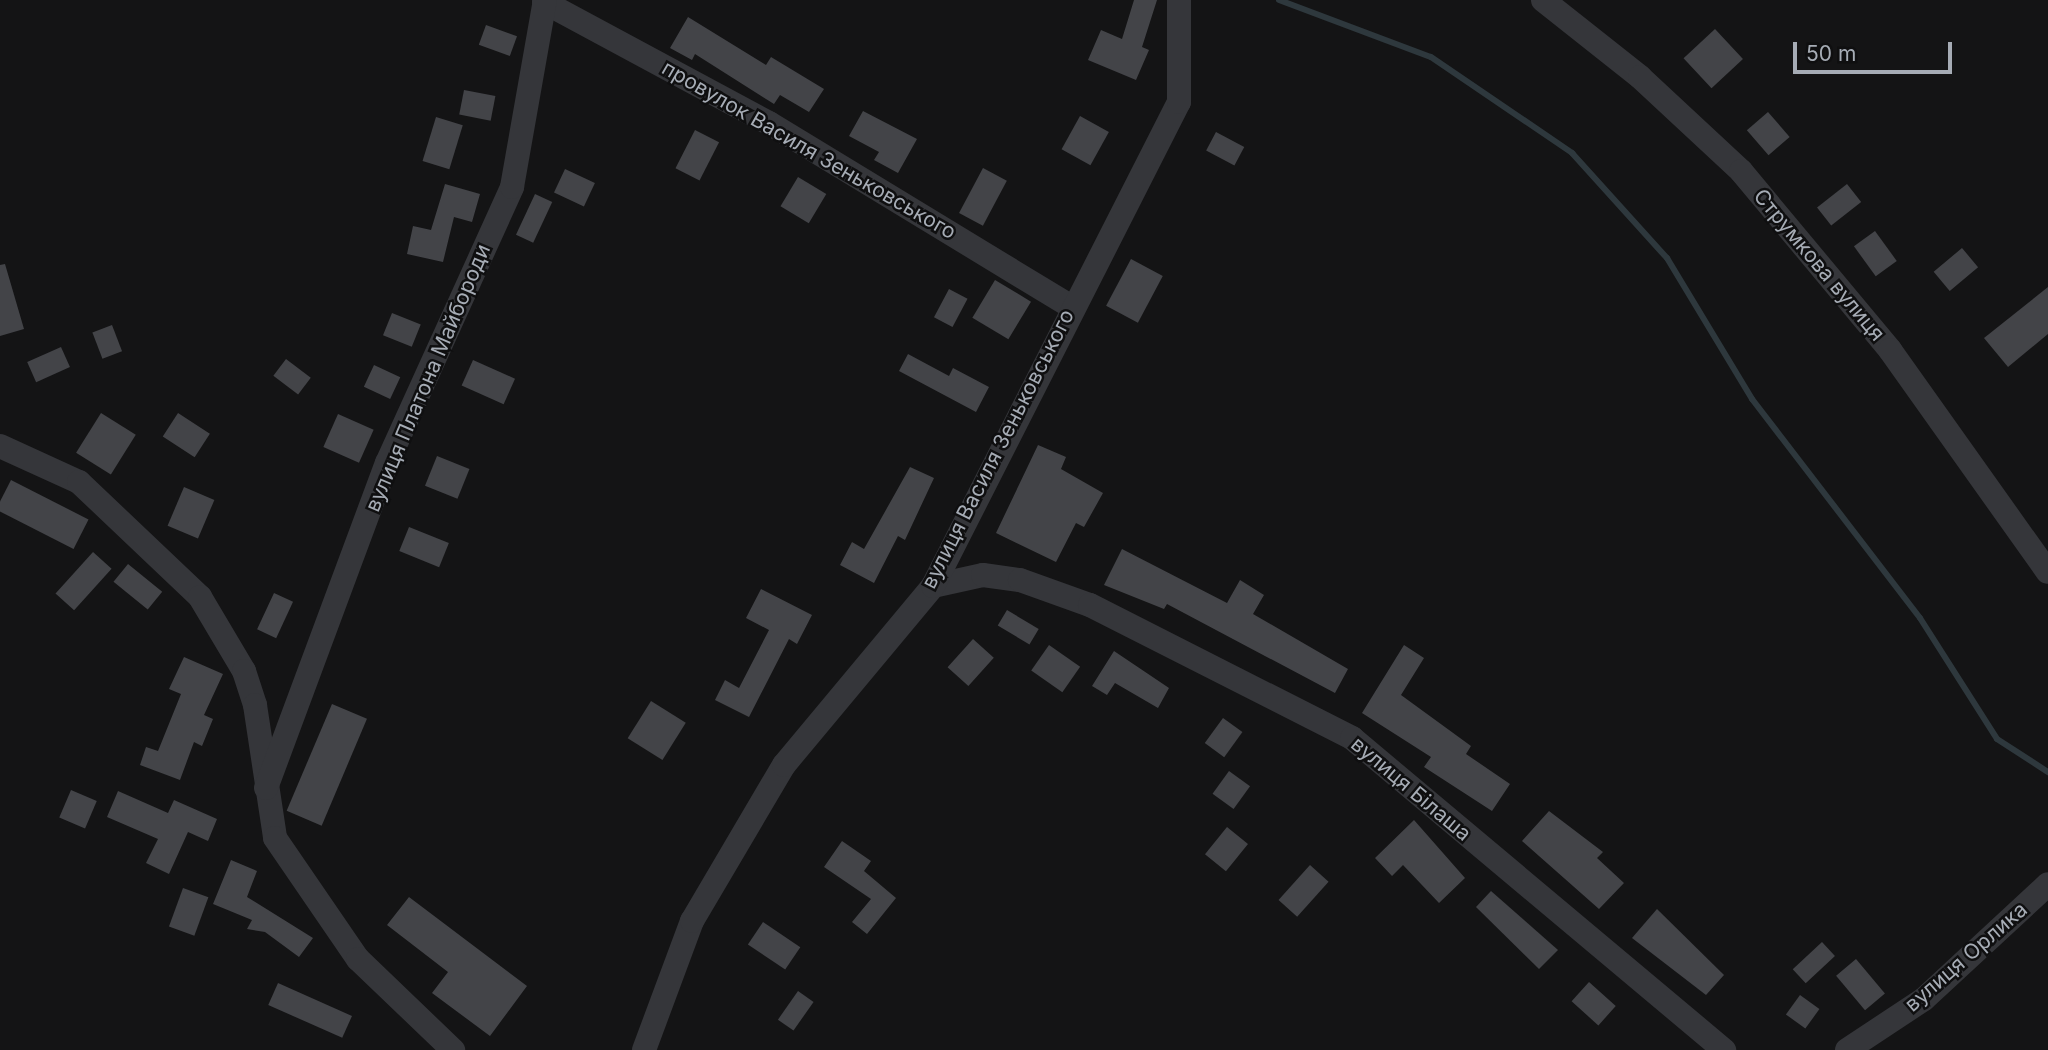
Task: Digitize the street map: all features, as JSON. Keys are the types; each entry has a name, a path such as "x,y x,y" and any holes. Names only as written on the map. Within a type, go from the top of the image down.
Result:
{"street":[{"name":"вулиця Василя Зеньковського","path":"644,1050 692,921 784,765 933,586 1070,306 1179,102 1179,0"},
{"name":"Струмкова вулиця","path":"1543,0 1640,76 1741,171 1890,350 2048,572"},
{"name":"провулок Василя Зеньковського","path":"544,1 769,123 1070,306"},
{"name":"вулиця Платона Майбороди","path":"266,788 387,463 512,187 544,1"},
{"path":"0,446 79,482 200,597 244,671 275,838 304,889 358,959 453,1050"},
{"name":"вулиця Білаша","path":"933,586 983,575 1078,601 1352,738 1724,1050"},
{"name":"вулиця Орлика","path":"1847,1050 1924,999 2048,884"}],"building":[{"path":"1134,0 1157,0 1142,47 1149,50 1136,80 1088,60 1101,30 1122,39"},
{"path":"688,17 766,65 771,57 824,89 809,112 780,95 774,104 695,54 692,60 670,48"},
{"path":"486,25 517,36 510,56 479,45"},
{"path":"1715,29 1743,59 1712,88 1684,58"},
{"path":"464,90 495,96 491,121 459,115"},
{"path":"863,111 917,139 898,173 874,160 879,152 849,136"},
{"path":"1768,112 1790,137 1769,155 1747,130"},
{"path":"1080,116 1109,132 1090,165 1062,149"},
{"path":"436,117 463,125 449,169 423,161"},
{"path":"695,130 719,142 700,181 675,168"},
{"path":"1216,132 1244,147 1234,166 1206,151"},
{"path":"983,168 1007,181 983,226 959,213"},
{"path":"565,169 595,183 584,207 554,193"},
{"path":"798,177 826,194 809,223 780,206"},
{"path":"445,184 480,194 472,222 454,217 443,262 407,254 413,226 431,230"},
{"path":"1847,184 1861,202 1831,226 1817,207"},
{"path":"535,194 552,202 533,243 516,235"},
{"path":"1875,231 1897,261 1876,276 1854,246"},
{"path":"1962,248 1978,267 1950,291 1934,272"},
{"path":"1131,259 1163,276 1138,323 1106,306"},
{"path":"5,264 24,329 0,336 0,265"},
{"path":"995,280 1031,302 1008,339 972,318"},
{"path":"2048,287 2048,334 2008,367 1984,338"},
{"path":"949,289 968,299 953,327 934,317"},
{"path":"392,313 421,325 412,347 383,335"},
{"path":"112,325 122,351 102,359 92,333"},
{"path":"61,347 70,367 36,382 27,362"},
{"path":"908,354 949,376 953,368 989,387 976,412 899,371"},
{"path":"286,359 311,378 298,394 273,376"},
{"path":"473,360 515,379 504,404 462,386"},
{"path":"374,365 400,377 390,399 364,387"},
{"path":"101,413 136,435 111,475 76,453"},
{"path":"178,413 210,434 195,457 163,436"},
{"path":"338,414 374,430 359,463 323,447"},
{"path":"1038,445 1066,457 1061,469 1103,493 1084,527 1076,523 1056,562 996,533"},
{"path":"437,456 469,469 457,499 425,486"},
{"path":"910,467 934,478 905,540 898,536 874,583 840,565 852,542 864,549"},
{"path":"11,480 89,519 74,549 0,511 0,502"},
{"path":"184,487 214,500 198,539 168,526"},
{"path":"409,527 449,543 439,567 399,551"},
{"path":"1122,549 1227,603 1240,580 1264,595 1253,614 1348,669 1335,693 1167,604 1164,609 1104,585"},
{"path":"93,552 112,569 74,610 56,594"},
{"path":"128,564 162,592 148,610 114,582"},
{"path":"761,589 812,615 797,644 789,639 749,717 715,700 725,680 739,688 769,630 746,618"},
{"path":"274,593 293,602 276,638 257,629"},
{"path":"1007,610 1039,629 1029,644 998,625"},
{"path":"973,639 994,658 968,686 948,667"},
{"path":"1049,645 1080,667 1062,692 1031,670"},
{"path":"1404,645 1424,658 1401,695 1471,746 1466,754 1510,784 1492,811 1424,767 1431,757 1362,713"},
{"path":"1114,651 1169,688 1158,708 1115,683 1107,695 1092,686"},
{"path":"184,657 223,674 204,715 213,719 202,746 194,742 180,780 140,765 146,747 158,751 181,694 169,689"},
{"path":"651,701 686,723 662,760 628,738"},
{"path":"332,704 367,719 322,826 287,811"},
{"path":"1223,718 1242,732 1224,757 1205,743"},
{"path":"1229,771 1250,786 1234,809 1213,794"},
{"path":"71,790 97,801 85,829 59,818"},
{"path":"118,791 168,813 174,800 217,819 208,841 188,832 169,874 146,863 158,839 107,817"},
{"path":"1549,811 1603,852 1597,858 1624,883 1599,909 1522,841"},
{"path":"1414,820 1465,878 1439,903 1403,865 1392,876 1375,858"},
{"path":"1227,827 1248,844 1226,871 1205,854"},
{"path":"842,841 871,861 864,871 896,898 867,934 852,922 871,899 824,867"},
{"path":"231,860 257,871 247,897 313,938 299,957 265,932 247,929 252,920 213,904"},
{"path":"1310,865 1329,882 1297,917 1279,900"},
{"path":"183,888 208,897 194,936 169,927"},
{"path":"1491,891 1558,950 1539,969 1476,907"},
{"path":"409,897 527,986 490,1036 432,993 448,972 387,925"},
{"path":"1657,909 1724,975 1706,995 1632,938"},
{"path":"763,922 800,947 785,970 748,944"},
{"path":"1822,942 1835,956 1806,983 1793,969"},
{"path":"1856,959 1885,993 1865,1010 1836,976"},
{"path":"1589,982 1616,1006 1598,1025 1572,1001"},
{"path":"278,983 352,1016 342,1038 268,1005"},
{"path":"798,991 814,1002 793,1031 778,1020"},
{"path":"1800,995 1819,1009 1805,1029 1786,1014"}],"waterway":[{"path":"1279,0 1431,57 1572,153 1667,258 1752,399 1920,618 1997,739 2048,772"}]}
